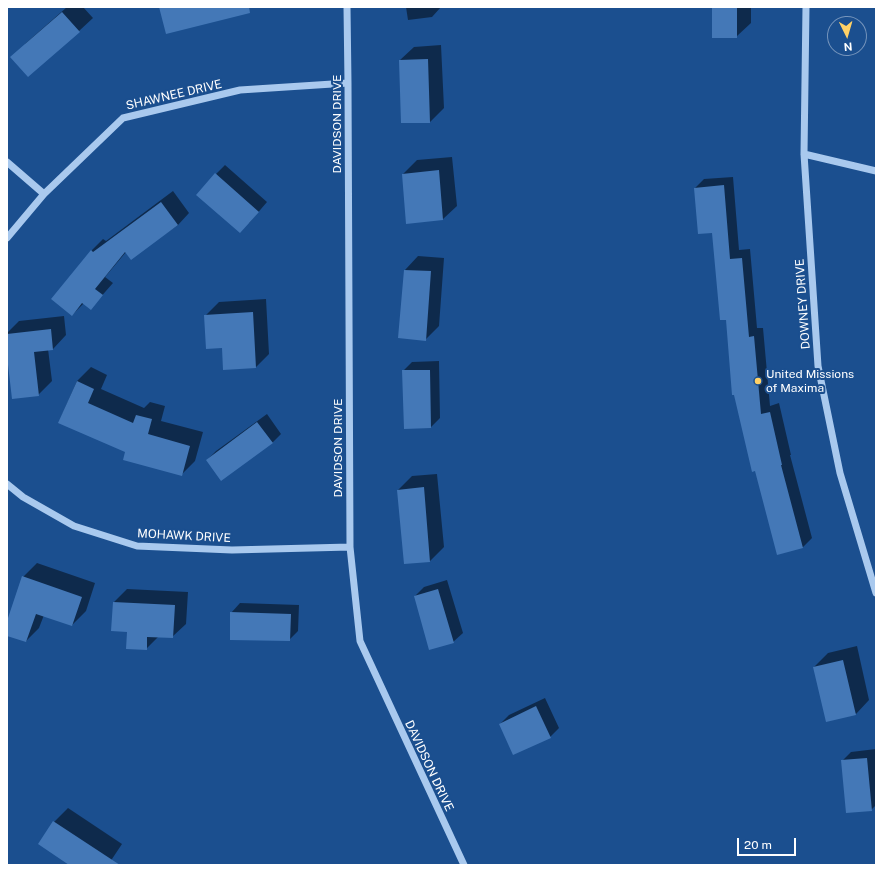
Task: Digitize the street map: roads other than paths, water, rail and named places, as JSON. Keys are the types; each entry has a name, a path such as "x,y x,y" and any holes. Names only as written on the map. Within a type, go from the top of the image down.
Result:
{"street":[{"name":"DAVIDSON DRIVE","path":"347,7 350,546 360,641 464,865"},
{"name":"DOWNEY DRIVE","path":"806,7 804,154 818,366 840,473 876,593"},
{"name":"SHAWNEE DRIVE","path":"7,238 44,194 123,118 240,90 348,83"},
{"path":"804,154 876,171"},
{"path":"7,162 44,194"},
{"name":"MOHAWK DRIVE","path":"7,484 23,497 74,526 137,546 232,550 350,546"}],"place":[{"name":"United Missions of Maxima","path":"758,381"}]}
